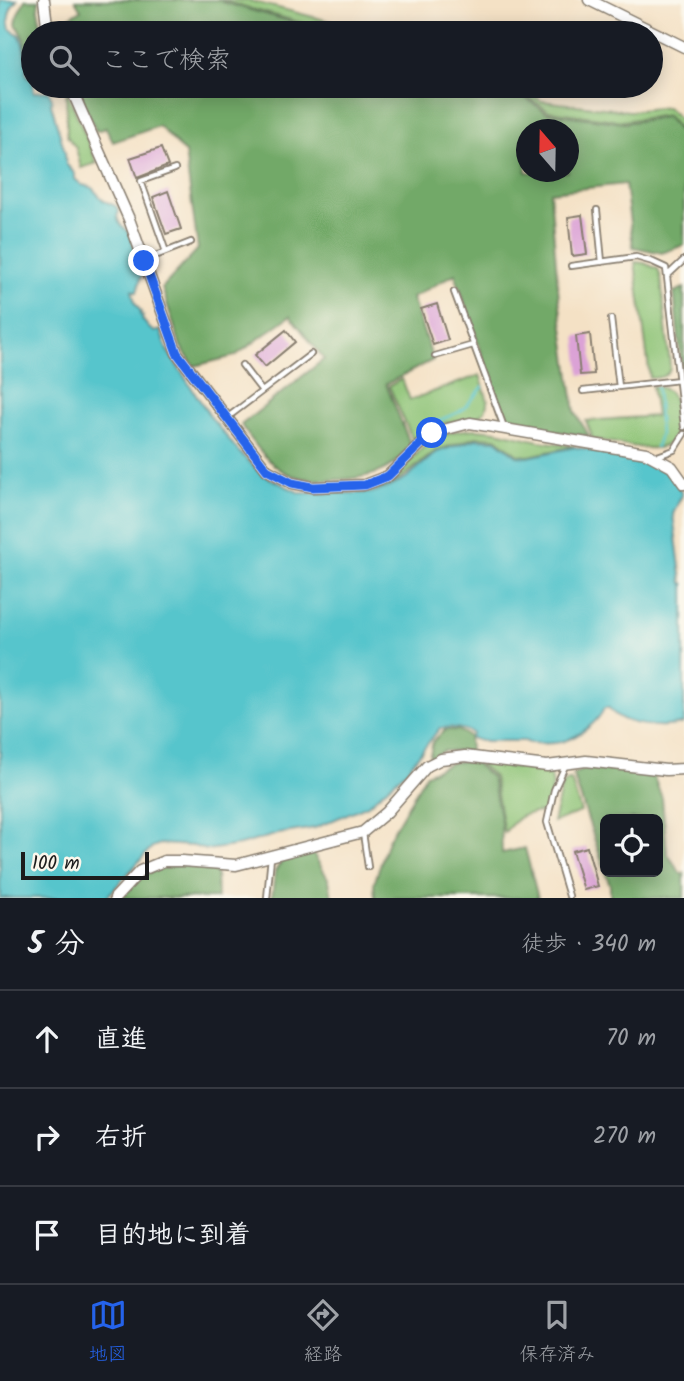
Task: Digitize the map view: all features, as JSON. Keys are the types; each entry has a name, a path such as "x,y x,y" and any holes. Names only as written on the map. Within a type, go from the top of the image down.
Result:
{"street":[{"path":"44,0 47,21"},
{"path":"589,0 631,21"},
{"path":"663,37 684,47"},
{"path":"75,98 129,219 177,353 267,470 292,483 313,487 365,485 388,476 432,433 470,423 646,453 672,467 684,484"},
{"path":"115,898 140,871 164,861 236,865 363,832 387,812 427,766 441,759 465,756 547,766 586,761 666,770 684,769"}],"lane":[{"path":"166,252 141,181 175,169"},
{"path":"597,210 602,262"},
{"path":"144,261 191,242"},
{"path":"571,266 636,257 666,268 684,427"},
{"path":"667,276 684,260"},
{"path":"454,292 504,428"},
{"path":"611,319 619,387"},
{"path":"435,356 473,345"},
{"path":"227,418 311,354"},
{"path":"243,365 262,391"},
{"path":"583,391 678,380"},
{"path":"654,457 674,450 684,435"},
{"path":"567,764 554,790 547,822 569,896"},
{"path":"363,832 368,867"},
{"path":"267,898 271,856"}],"green space":[{"path":"25,0 39,0 40,21 21,21 21,33 16,24"},
{"path":"75,0 223,0 222,2 289,21 63,21 81,10"},
{"path":"247,0 329,21 295,21 224,1"},
{"path":"66,98 70,98 97,163 81,168 76,148 67,136"},
{"path":"81,98 525,98 548,113 624,123 666,117 684,137 684,245 662,253 633,247 625,184 550,192 559,299 575,412 589,436 513,423 501,411 455,274 412,298 433,360 386,384 411,446 392,465 370,475 340,480 297,477 273,464 241,425 324,359 290,316 235,356 194,366 181,347 162,288 198,249 185,153 159,126 113,142 106,128 96,131"},
{"path":"529,98 630,111 667,107 684,123 684,135 667,115 623,121 549,111"},
{"path":"635,262 658,269 661,278 670,370 660,377 650,378"},
{"path":"684,288 684,393 674,292"},
{"path":"480,375 488,401 485,411 479,416 443,424 422,434 414,443 389,386 402,379 410,400"},
{"path":"652,386 660,387 671,395 678,415 676,431 668,443 662,447 648,448 593,439 586,421 656,416"},
{"path":"476,429 575,446 529,456 518,455 496,438 476,437 436,451 385,487 367,490 397,475 433,439 451,432"},
{"path":"445,730 458,730 469,736 470,751 443,751 429,759 433,741"},
{"path":"453,762 474,762 492,778 501,821 502,853 525,848 538,898 375,898 374,884 388,840 426,774"},
{"path":"479,763 547,771 553,785 546,812 522,816 504,833 494,777"},
{"path":"587,768 653,775 662,798 667,853 681,874 684,873 684,898 610,898 607,877 663,877 663,814 600,814 600,856 573,774"},
{"path":"571,780 581,812 553,822 562,785"},
{"path":"311,850 329,880 332,898 272,898 275,871 283,859"},
{"path":"179,865 216,868 217,898 121,898 143,876 155,869"}],"water":[{"path":"0,0 17,0 9,13 9,21 10,29 19,35 21,40 21,98 52,98 66,164 82,185 91,187 104,201 116,206 120,223 128,231 144,271 137,292 132,290 142,319 155,332 160,330 167,350 212,419 239,452 263,475 300,493 370,493 406,478 437,452 476,439 496,440 517,456 528,457 575,447 632,457 653,464 668,473 682,495 673,514 684,583 684,723 655,726 633,723 609,708 604,708 593,723 576,736 547,744 480,741 471,738 472,733 464,730 440,728 406,771 368,805 315,828 207,850 193,846 160,844 152,847 106,898 0,898"}],"building":[{"path":"161,148 168,166 137,178 130,158"},
{"path":"168,191 181,229 166,234 153,197"},
{"path":"582,215 587,254 572,256 568,217"},
{"path":"437,304 448,340 433,345 421,309"},
{"path":"286,330 295,342 265,367 255,355"},
{"path":"590,334 594,374 580,375 576,336"},
{"path":"587,847 598,886 584,890 572,851"}],"waterway":[{"path":"431,430 440,421 461,411 483,387"},
{"path":"656,447 660,435 657,387"}],"route":[{"path":"144,261 177,353 267,470 292,483 313,487 365,485 388,476 432,433"}]}
